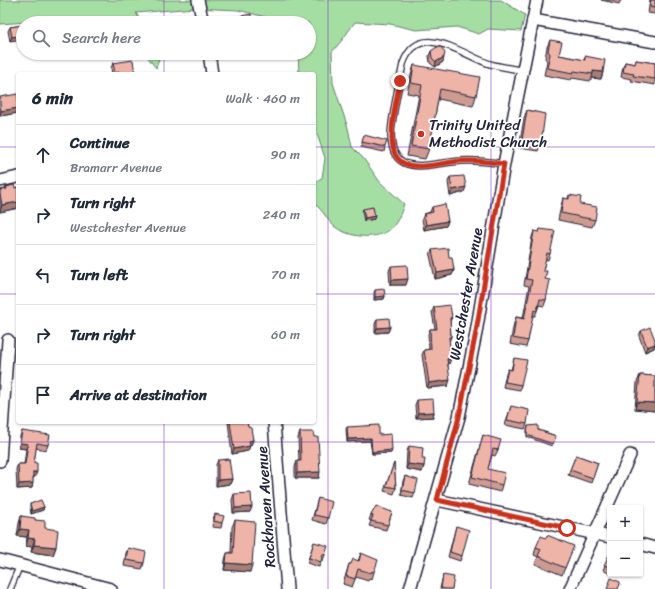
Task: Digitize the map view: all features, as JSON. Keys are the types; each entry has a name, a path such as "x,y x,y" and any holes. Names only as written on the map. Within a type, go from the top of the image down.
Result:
{"street":[{"path":"198,0 201,16"},
{"name":"Westchester Avenue","path":"410,589 437,500 462,402 504,164 537,0"},
{"path":"533,20 655,42"},
{"path":"210,60 212,72"},
{"path":"0,181 16,177"},
{"path":"0,461 8,340"},
{"name":"Rockhaven Avenue","path":"274,424 287,589"},
{"path":"570,589 596,534 630,455"},
{"path":"437,500 607,536"},
{"path":"643,545 655,548"},
{"path":"0,560 111,589"}],"lane":[{"path":"504,164 461,161 419,167 410,166 402,162 394,148 392,134 403,64 406,56 415,46 430,42 441,43 490,64 523,71"},
{"path":"10,589 20,565"}],"green space":[{"path":"0,0 501,0 525,15 521,31 488,29 479,34 457,27 416,30 390,24 355,22 332,52 333,83 348,128 352,147 363,158 380,182 404,204 400,215 391,228 382,234 375,236 354,235 335,227 316,205 316,181 322,178 325,158 316,131 316,72 299,72 298,60 316,60 316,16 262,16 238,10 194,8 136,13 138,16 16,16 16,23 0,24"},
{"path":"150,60 159,60 156,68"}],"building":[{"path":"651,0 655,0 655,8 650,7"},
{"path":"251,14 251,16 241,16"},
{"path":"16,26 16,36 12,37 10,27"},
{"path":"550,40 562,42 559,55 585,60 585,56 605,60 603,72 593,71 593,74 574,71 573,73 547,68 550,54 548,51"},
{"path":"437,47 441,47 445,53 444,57 436,62 432,58 431,51"},
{"path":"133,60 135,72 115,72 113,63"},
{"path":"636,60 655,63 655,79 633,76 634,74 623,72 625,62 635,64"},
{"name":"Trinity United Methodist Church","path":"414,65 480,77 476,96 440,89 429,149 411,146 422,85 411,83"},
{"path":"16,94 16,108 1,111 0,97"},
{"path":"527,110 545,114 541,144 522,140"},
{"path":"364,135 387,141 385,147 362,142"},
{"path":"464,176 466,187 452,190 450,177"},
{"path":"14,185 16,188 16,202 2,205 0,190 7,189 6,187"},
{"path":"569,195 581,197 580,204 597,207 595,220 561,213 563,198 569,199"},
{"path":"445,204 448,221 426,225 424,214 433,212 432,207"},
{"path":"373,207 375,216 365,218 363,209"},
{"path":"540,229 555,231 550,254 547,253 543,271 547,271 545,279 550,280 546,300 540,299 537,311 534,310 528,341 513,338 516,317 524,319 532,280 526,279 534,231 539,232"},
{"path":"448,248 449,257 452,257 454,270 437,273 432,250"},
{"path":"407,265 408,279 392,280 391,266"},
{"path":"384,289 385,296 375,297 375,290"},
{"path":"450,305 452,317 450,318 451,337 449,337 451,359 447,359 450,380 429,383 424,350 431,349 430,329 437,329 434,307"},
{"path":"389,318 390,327 377,328 377,319"},
{"path":"650,327 655,344 647,347 641,331"},
{"path":"514,358 527,360 521,385 505,382 508,369 512,370"},
{"path":"640,375 655,376 655,403 637,402"},
{"path":"433,399 434,412 418,413 417,400"},
{"path":"511,406 529,410 527,424 507,420"},
{"path":"230,424 247,424 248,427 251,428 253,440 249,441 250,446 234,449"},
{"path":"379,425 379,435 391,434 392,450 372,452 371,438 348,439 347,427"},
{"path":"538,425 538,430 556,436 553,444 527,435 528,426"},
{"path":"22,431 50,435 48,445 37,443 34,463 37,463 37,472 33,472 33,483 19,484 18,464 25,464 28,444 20,443"},
{"path":"300,432 313,432 314,437 318,437 320,472 297,473 297,461 301,461"},
{"path":"483,435 501,440 498,450 493,449 488,469 505,473 502,485 472,477"},
{"path":"409,446 423,448 422,459 425,459 424,466 408,464"},
{"path":"576,455 598,463 593,478 570,470"},
{"path":"229,459 232,479 218,480 218,460"},
{"path":"394,463 396,488 386,486"},
{"path":"405,476 418,480 415,493 402,490"},
{"path":"251,493 252,507 235,508 234,494"},
{"path":"318,498 332,502 328,518 314,515"},
{"path":"41,500 44,507 32,511 30,504"},
{"path":"376,506 392,512 388,525 371,521 373,516 371,515"},
{"path":"215,514 224,516 222,523 214,521"},
{"path":"21,516 45,521 45,528 58,530 56,547 34,545 35,539 28,538 29,530 20,529"},
{"path":"235,520 255,522 252,565 226,563 227,553 233,553"},
{"path":"456,526 469,530 462,556 450,552"},
{"path":"547,535 574,546 565,568 538,556 541,549 536,547 541,536 546,538"},
{"path":"314,542 328,546 325,555 323,554 321,562 309,558"},
{"path":"128,548 146,552 144,563 126,560"},
{"path":"361,553 378,560 374,572 372,571 371,573 358,569 355,579 346,576 349,564 351,564 353,559 359,561"},
{"path":"607,559 607,566 604,565"},
{"path":"443,575 454,577 452,589 441,588"},
{"path":"611,578 620,582 618,589 607,589"}],"place":[{"name":"Trinity United Methodist Church","path":"421,134"}],"route":[{"path":"400,81 392,134 394,148 397,156 402,162 410,166 419,167 461,161 480,161 504,164 476,332 459,417 437,500 567,528"}]}
